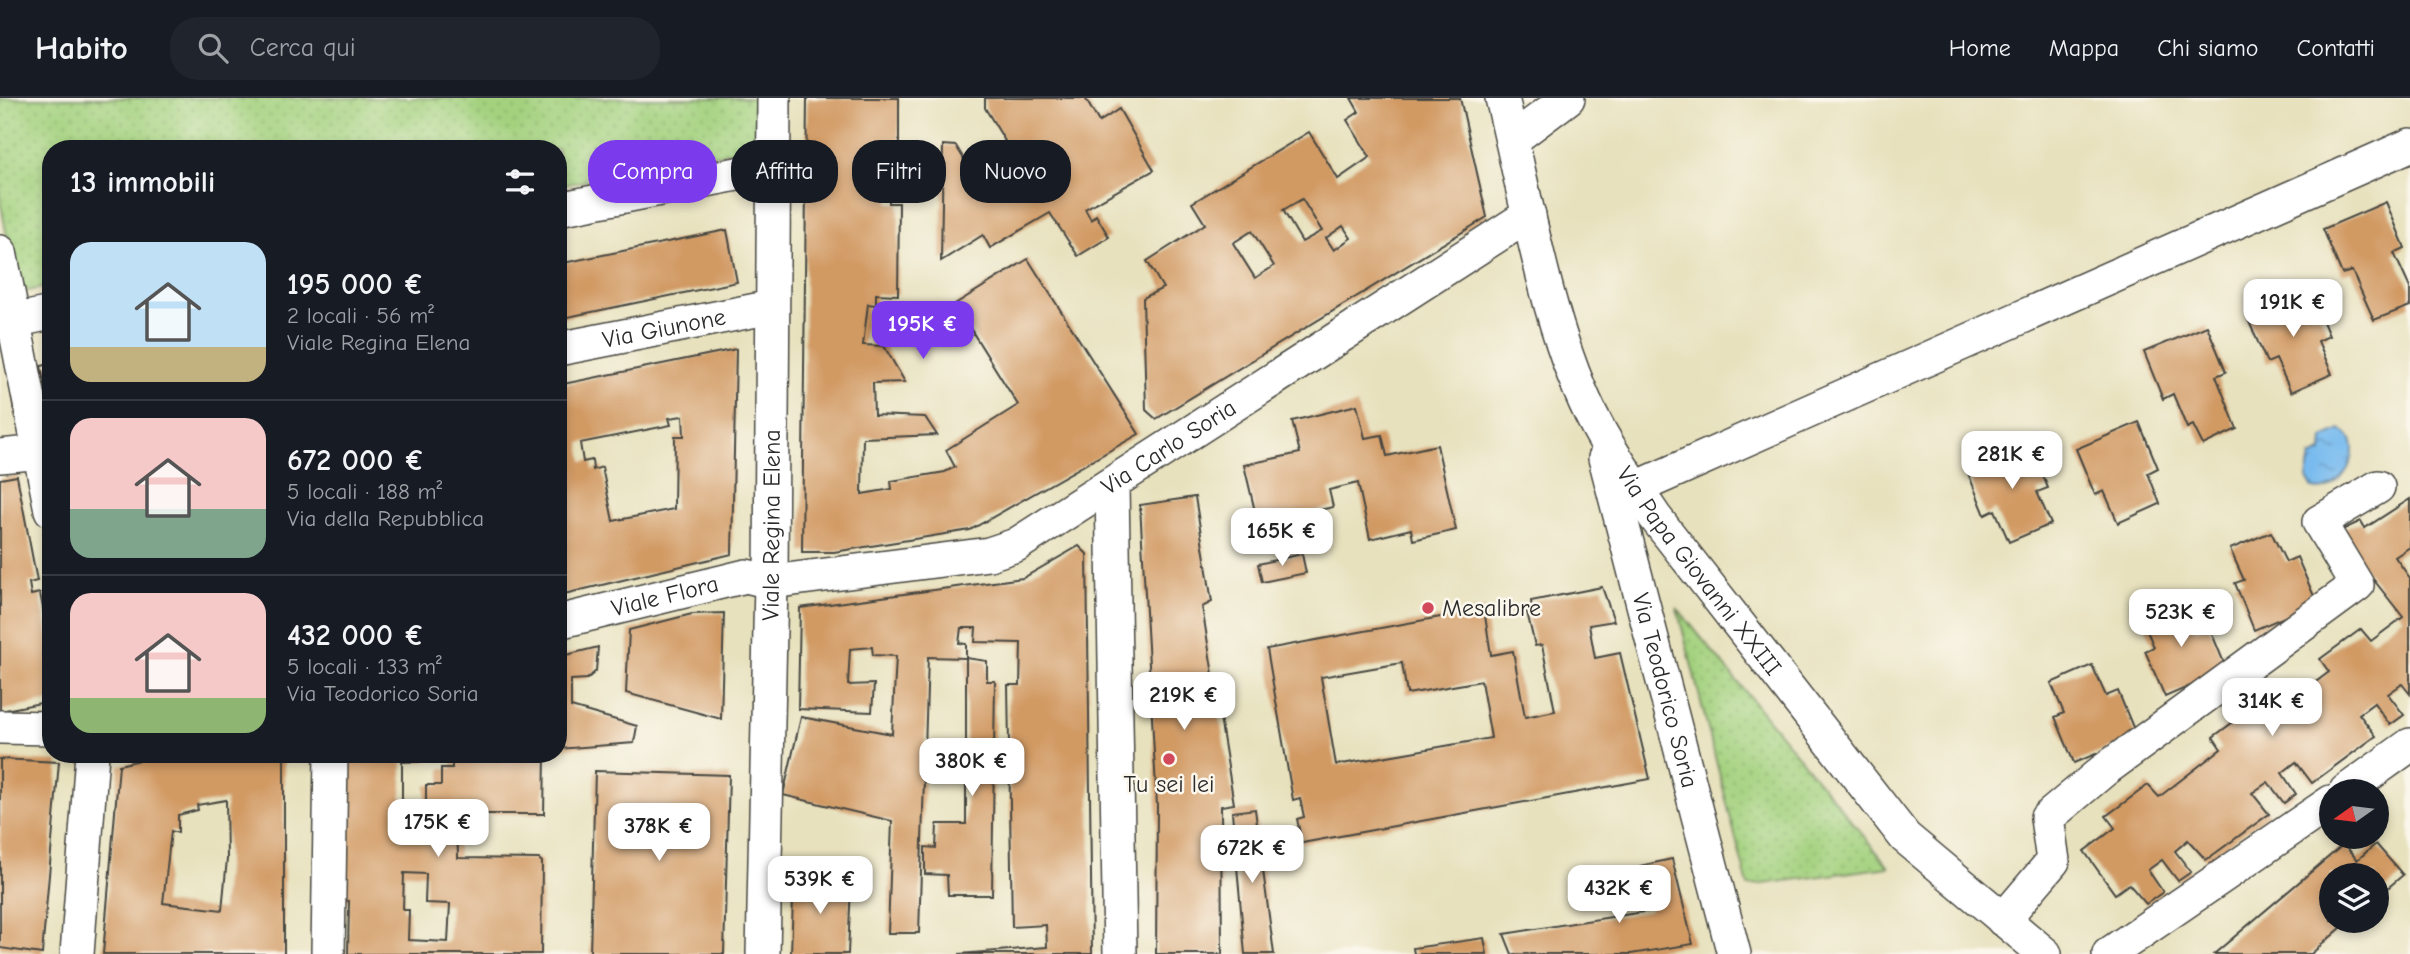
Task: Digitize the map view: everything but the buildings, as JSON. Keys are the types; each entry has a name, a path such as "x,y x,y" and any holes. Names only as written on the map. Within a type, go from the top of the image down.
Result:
{"street":[{"name":"Viale Regina Elena","path":"773,140 774,98"},
{"name":"Via Papa Giovanni XXIII","path":"1502,98 1529,215 1561,332 1597,425 1636,488 1905,837 2045,954"},
{"path":"1513,140 1568,98"},
{"path":"1636,488 2410,145"},
{"path":"567,207 731,175"},
{"name":"Viale Regina Elena","path":"762,954 771,582 773,203"},
{"name":"Via Carlo Soria","path":"771,582 989,554 1016,545 1112,486 1529,215"},
{"path":"0,252 13,321 42,440"},
{"name":"Via Giunone","path":"567,346 772,307"},
{"path":"13,321 42,315"},
{"name":"Via Teodorico Soria","path":"1597,425 1734,954"},
{"path":"0,456 42,452"},
{"path":"1112,486 1120,954"},
{"path":"2003,920 2053,862 2047,818 2103,771 2357,585 2319,522 2378,487"},
{"name":"Viale Flora","path":"567,620 746,576 771,582"},
{"path":"0,727 42,728"},
{"path":"2362,779 2410,744"},
{"path":"77,954 91,763"},
{"path":"328,954 331,763"},
{"path":"2109,954 2319,810"}],"green space":[{"path":"0,98 756,98 756,140 731,140 731,152 717,155 717,140 588,140 588,180 567,184 567,140 42,140 42,288 18,293 0,200"},
{"path":"1677,608 1889,867 1748,886"}],"water":[{"path":"2341,430 2349,437 2353,446 2348,467 2333,485 2313,489 2307,478 2311,457 2322,452 2323,438"}],"place":[{"name":"Mesalibre","path":"1428,608"},
{"name":"Tu sei lei","path":"1169,759"}]}
